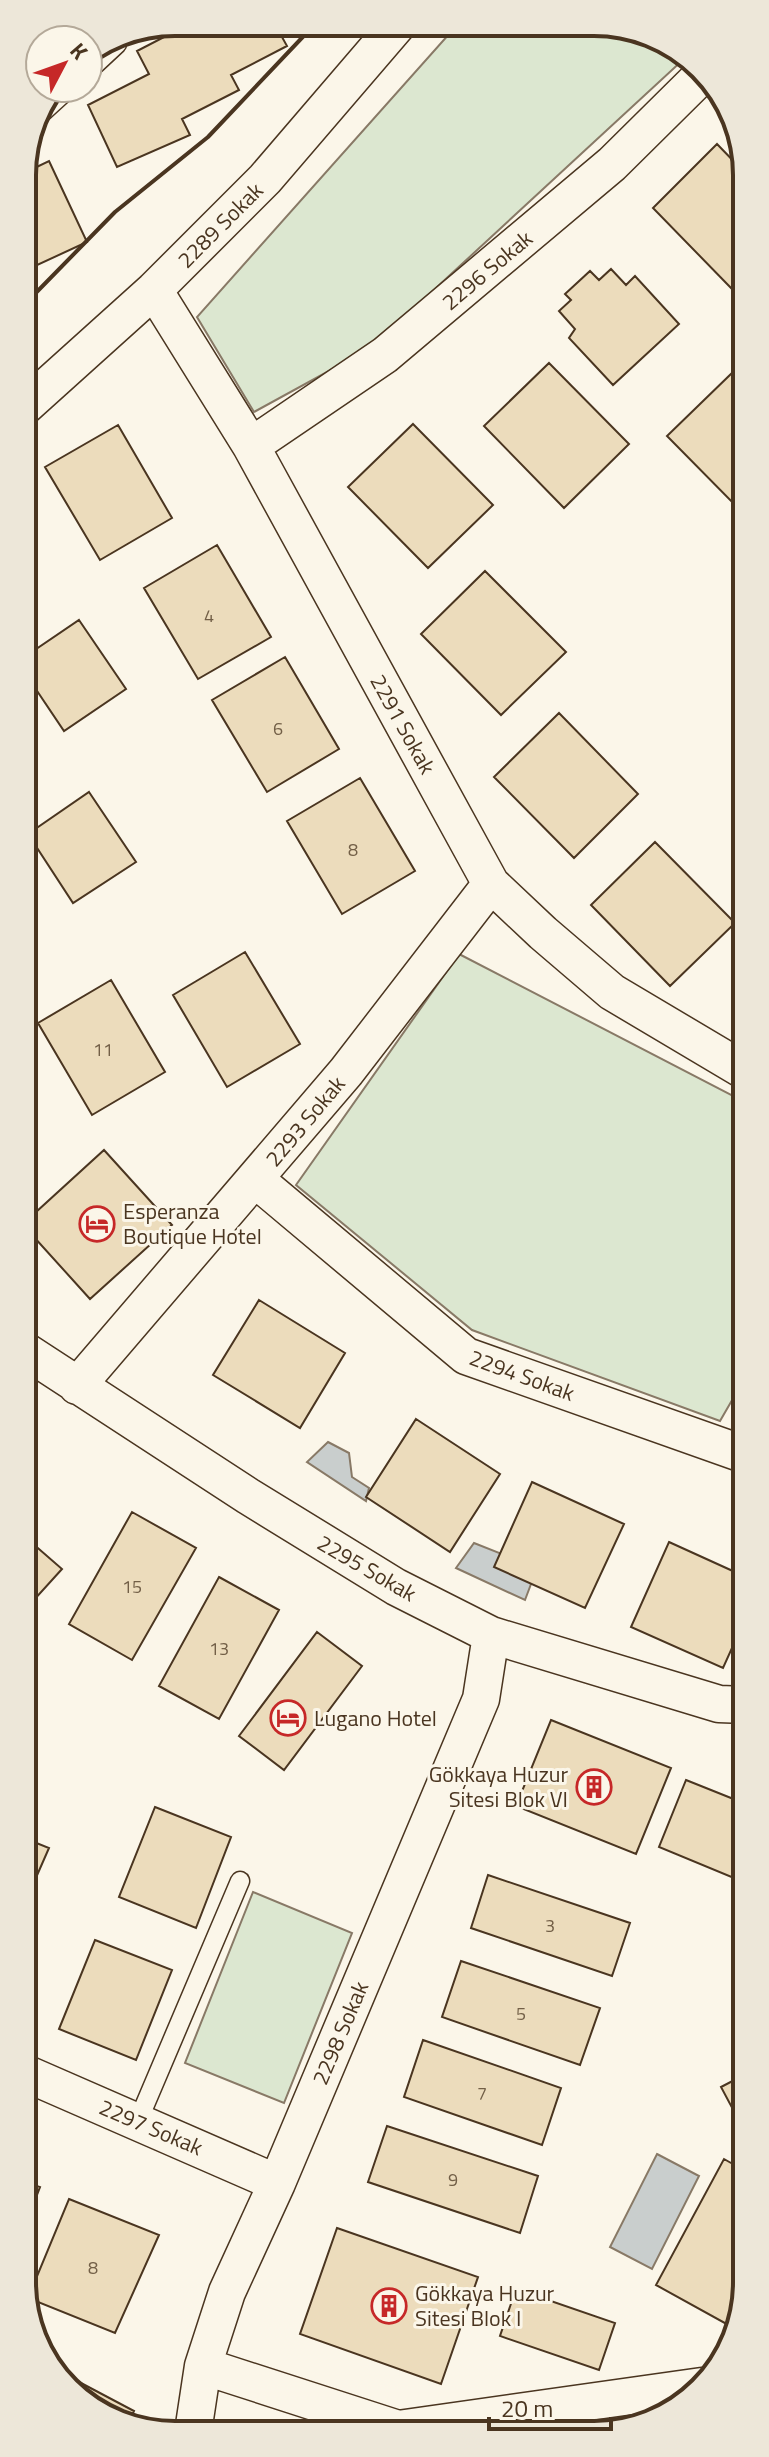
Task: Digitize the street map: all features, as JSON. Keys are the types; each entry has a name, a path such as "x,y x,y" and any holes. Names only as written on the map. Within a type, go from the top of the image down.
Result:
{"street":[{"name":"2289 Sokak","path":"36,396 154,290 265,179 388,36"},
{"name":"2296 Sokak","path":"251,446 385,355 612,164 696,81"},
{"name":"2291 Sokak","path":"154,290 251,446 491,884 612,992 733,1064"},
{"name":"2293 Sokak","path":"77,1386 346,1072 491,884"},
{"name":"2294 Sokak","path":"255,1179 466,1356 733,1450"},
{"name":"2295 Sokak","path":"36,1358 248,1496 396,1587 491,1635 719,1704 733,1705"},
{"name":"2298 Sokak","path":"195,2421 203,2366 227,2292 277,2183 481,1699 491,1635"},
{"name":"2297 Sokak","path":"36,2078 277,2183"},
{"path":"203,2366 373,2421"},
{"path":"455,2421 681,2389"}],"lane":[{"path":"138,2121 240,1881"}],"green space":[{"path":"447,36 594,36 621,39 647,47 678,65 371,348 254,412 197,317"},
{"path":"459,954 733,1096 733,1398 720,1421 472,1330 296,1185"},
{"path":"253,1892 352,1933 284,2103 185,2063"}],"shaded area":[{"path":"328,1442 349,1453 352,1477 369,1488 366,1501 307,1462"},
{"path":"474,1543 537,1568 525,1600 456,1568"},
{"path":"657,2154 699,2176 652,2269 610,2247"}],"building":[{"path":"281,36 287,46 231,75 239,90 182,119 190,135 117,167 88,105 104,104 104,97 149,74 137,51 163,37"},
{"path":"717,144 731,159 733,175 732,289 653,208"},
{"path":"49,161 87,242 36,265 36,167"},
{"path":"611,269 626,285 635,276 679,324 613,385 569,338 575,329 559,311 571,300 565,294 590,271 599,280"},
{"path":"549,363 629,444 564,508 484,426"},
{"path":"733,374 733,503 667,436"},
{"path":"413,424 493,505 428,568 348,487"},
{"path":"118,425 172,518 100,560 45,467"},
{"path":"217,545 271,637 198,679 144,588"},
{"path":"485,571 566,652 501,715 421,634"},
{"path":"79,620 126,689 64,731 36,689 36,649"},
{"path":"285,657 339,749 267,792 212,700"},
{"path":"559,713 638,794 574,858 494,777"},
{"path":"360,778 415,871 342,914 287,821"},
{"path":"89,792 136,862 73,903 36,846 36,828"},
{"path":"655,842 733,921 733,925 670,986 591,905"},
{"path":"245,952 300,1044 227,1087 173,995"},
{"path":"111,980 165,1072 92,1115 38,1023"},
{"name":"Esperanza Boutique Hotel","path":"104,1150 172,1225 90,1299 36,1239 36,1212"},
{"path":"259,1300 345,1353 300,1428 213,1375"},
{"path":"416,1419 500,1474 450,1552 366,1497"},
{"path":"532,1482 624,1524 585,1608 494,1567"},
{"path":"132,1512 196,1548 132,1660 69,1624"},
{"path":"669,1542 733,1571 733,1646 723,1668 631,1627"},
{"path":"36,1546 62,1569 36,1598"},
{"path":"219,1577 279,1610 219,1719 159,1686"},
{"name":"Lugano Hotel","path":"317,1632 362,1666 284,1770 239,1736"},
{"name":"Gökkaya Huzur Sitesi Blok VI","path":"551,1720 671,1768 636,1854 516,1806"},
{"path":"686,1780 733,1799 733,1878 659,1847"},
{"path":"155,1807 231,1837 196,1928 119,1897"},
{"path":"36,1843 49,1848 36,1878"},
{"path":"488,1875 630,1923 612,1976 471,1928"},
{"path":"95,1940 172,1970 136,2060 59,2029"},
{"path":"461,1961 600,2008 580,2065 442,2017"},
{"path":"423,2040 561,2088 542,2145 404,2097"},
{"path":"733,2081 733,2110 721,2087"},
{"path":"387,2126 538,2176 520,2233 368,2182"},
{"path":"724,2159 733,2164 733,2291 726,2324 656,2285"},
{"path":"69,2199 159,2235 115,2333 38,2302 36,2279"},
{"name":"Gökkaya Huzur Sitesi Blok I","path":"337,2228 478,2277 441,2384 300,2334"},
{"path":"516,2289 615,2323 599,2370 500,2336"},
{"path":"80,2382 134,2411 132,2414 114,2407"}],"wall":[{"path":"36,293 115,212 208,137 304,36"}],"place":[{"name":"Esperanza Boutique Hotel","path":"97,1224"},
{"name":"Lugano Hotel","path":"288,1718"},
{"name":"Gökkaya Huzur Sitesi Blok VI","path":"594,1787"},
{"name":"Gökkaya Huzur Sitesi Blok I","path":"389,2306"}]}
